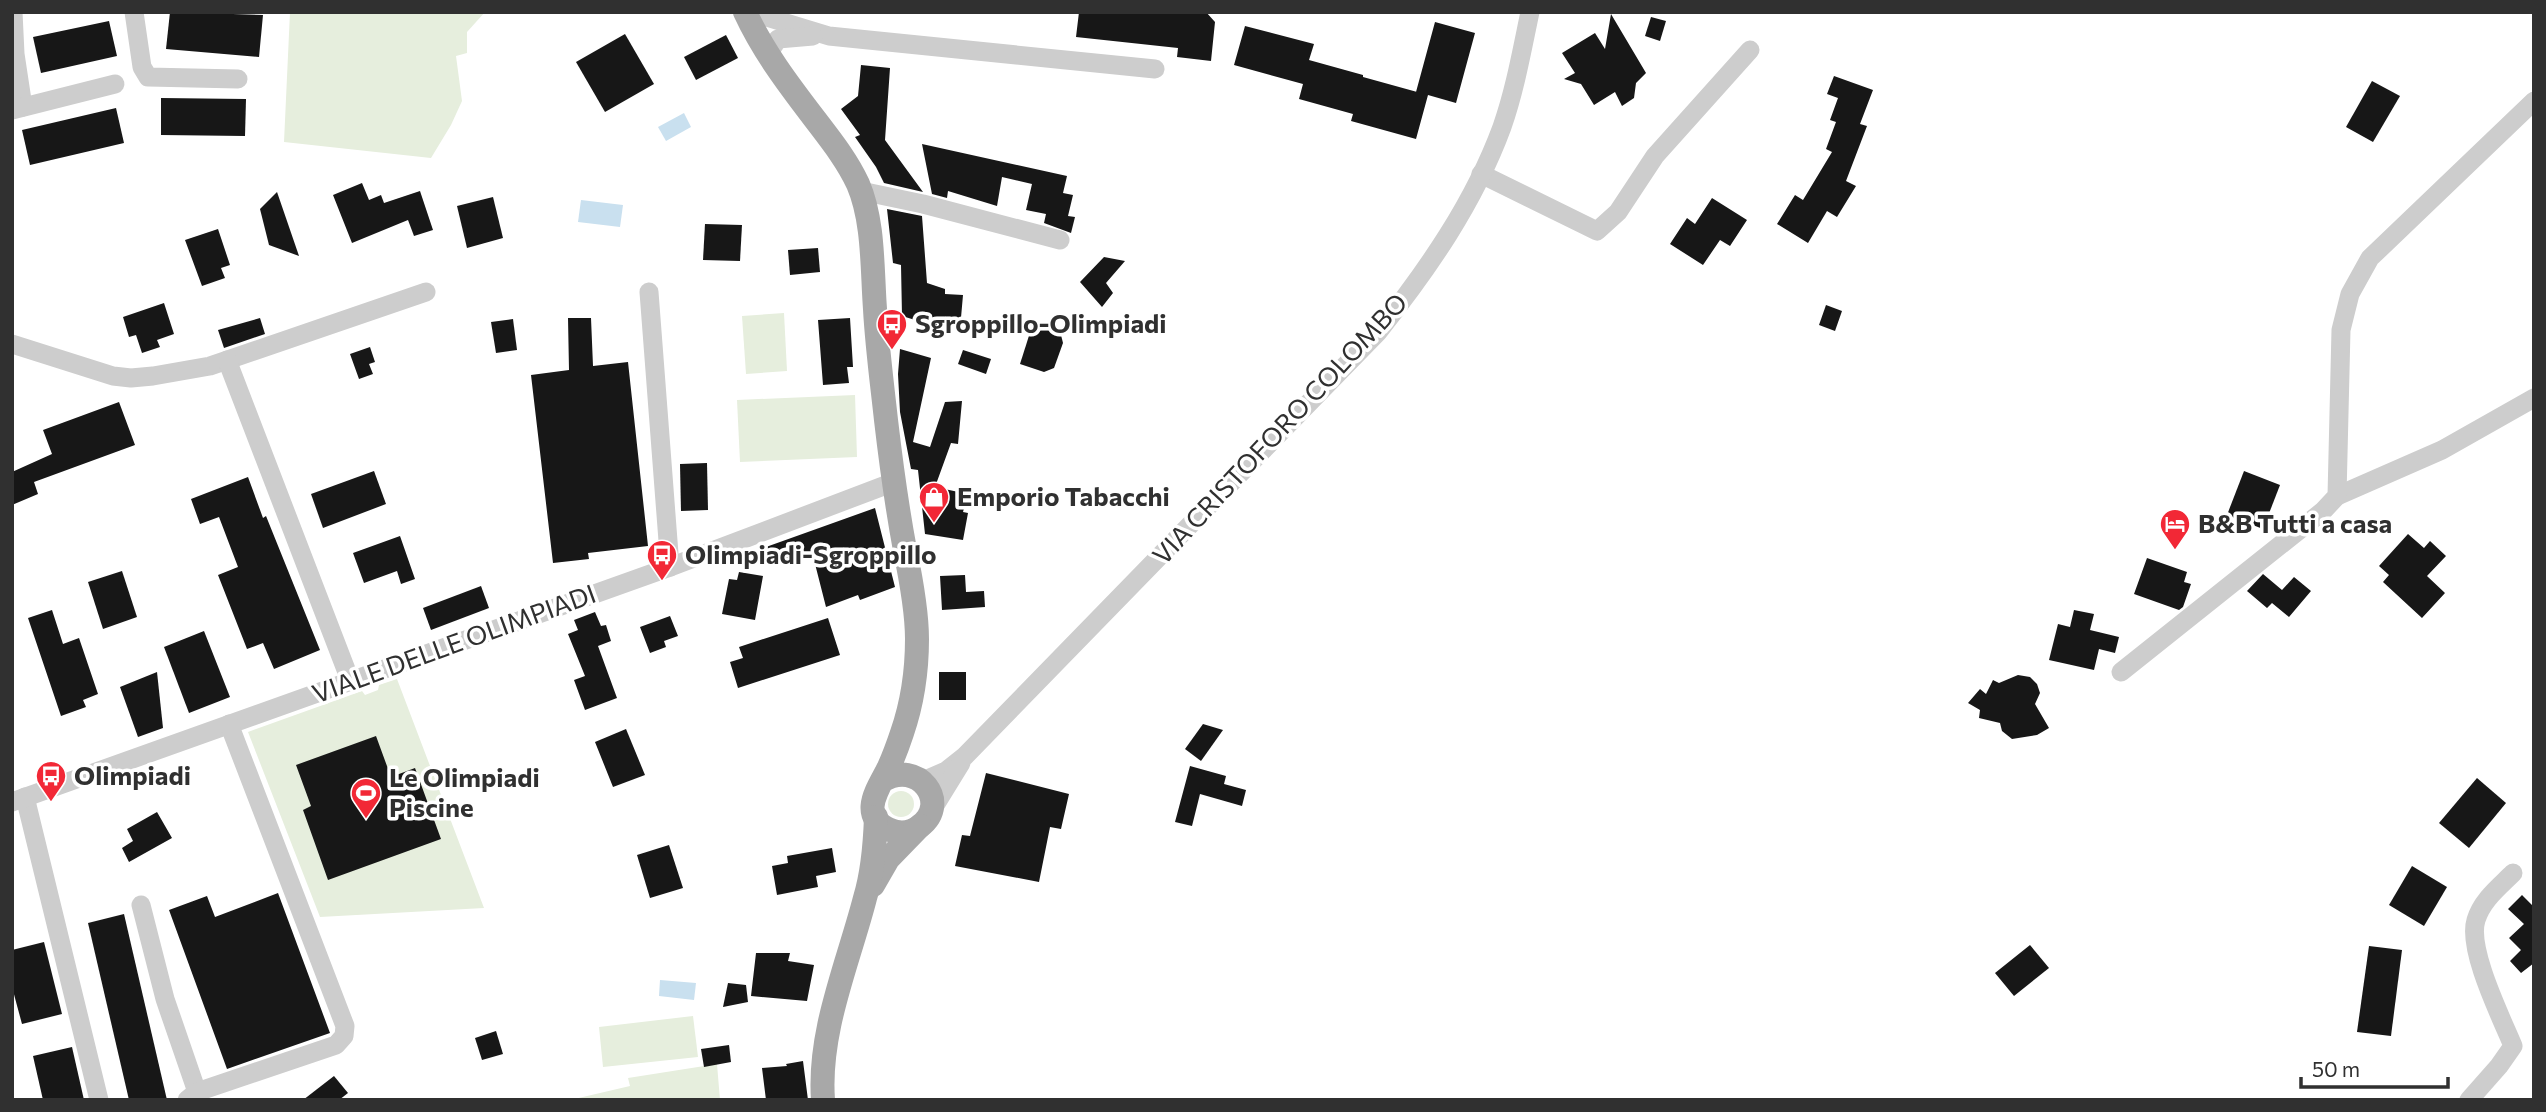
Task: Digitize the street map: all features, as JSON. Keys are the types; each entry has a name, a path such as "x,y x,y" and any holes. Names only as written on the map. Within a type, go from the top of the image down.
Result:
{"main road":[{"path":"747,12 767,55 840,152 861,191 870,242 894,482 911,579 917,640 909,715 909,752 921,780 928,788 932,803 924,822 888,859 866,897"},
{"path":"823,1100 824,1060 833,1010 866,897 874,855 876,817 872,802 896,751 909,715"},
{"path":"882,781 900,773 921,780"},
{"path":"876,817 883,826 902,833 924,822"}],"street":[{"path":"13,12 17,109 115,85"},
{"path":"134,12 142,67 148,77 239,79"},
{"path":"747,12 829,36"},
{"name":"VIA CRISTOFORO COLOMBO","path":"965,756 1378,332 1444,244 1481,174 1502,125 1530,12"},
{"path":"767,55 772,44 783,37 829,36 1155,69"},
{"path":"1481,174 1597,231 1618,212 1655,156 1750,50"},
{"path":"2337,496 2341,330 2350,294 2370,258 2534,100"},
{"path":"861,191 923,204 1060,240"},
{"path":"12,344 113,376 131,379 209,366 426,292"},
{"path":"649,292 670,567"},
{"path":"227,360 350,680"},
{"path":"2121,672 2323,511 2337,496 2442,450 2534,398"},
{"name":"VIALE DELLE OLIMPIADI","path":"19,799 670,567 894,482"},
{"path":"141,905 192,1096 336,1045 344,1036 345,1026 229,724"},
{"path":"921,780 946,771 965,756"},
{"path":"924,822 965,756"},
{"path":"19,799 99,1100"},
{"path":"2469,1100 2500,1066 2513,1046 2480,965 2475,922 2486,900 2513,873"}],"green space":[{"path":"290,12 485,12 467,32 467,53 456,56 462,101 431,158 284,142"},
{"path":"784,313 787,371 746,374 742,316"},
{"path":"855,395 857,457 740,462 737,400"},
{"name":"Le Olimpiadi Piscine","path":"397,679 484,908 320,917 248,732 362,691 365,695 378,690 379,685"},
{"path":"901,791 910,795 914,804 910,813 901,817 892,813 888,804 892,795"},
{"path":"693,1016 698,1057 603,1067 599,1027"},
{"path":"717,1064 720,1100 570,1100 630,1086 628,1078"}],"water":[{"path":"684,113 691,127 666,141 658,127"},
{"path":"581,200 623,205 620,227 578,222"},
{"path":"660,980 696,983 694,1000 659,996"}],"building":[{"path":"170,12 263,15 259,57 166,49"},
{"path":"1079,12 1206,12 1215,22 1211,61 1177,57 1178,48 1076,37"},
{"path":"1611,14 1646,73 1636,83 1634,98 1622,106 1615,92 1594,105 1581,84 1564,79 1575,73 1562,53 1595,33 1605,49"},
{"path":"1651,17 1666,21 1660,41 1645,36"},
{"path":"109,21 117,56 41,73 33,37"},
{"path":"1435,22 1475,33 1456,103 1428,95 1416,139 1351,121 1353,114 1299,99 1303,84 1234,65 1245,26 1314,44 1309,60 1416,92"},
{"path":"625,34 654,84 605,112 576,62"},
{"path":"726,35 738,58 696,80 684,57"},
{"path":"861,65 890,68 885,140 923,192 884,183 855,137 860,135 841,109 858,96"},
{"path":"1834,76 1873,90 1860,124 1867,126 1846,181 1856,186 1837,217 1827,211 1808,243 1777,224 1795,195 1803,200 1832,152 1826,149 1836,122 1830,120 1838,98 1827,94"},
{"path":"2372,81 2400,96 2373,142 2346,127"},
{"path":"161,98 246,99 245,136 161,135"},
{"path":"116,108 124,143 30,165 22,130"},
{"path":"922,144 1067,176 1063,193 1073,195 1068,216 1075,217 1071,233 1044,223 1046,214 1026,210 1032,184 1002,177 997,206 948,191 947,198 932,194"},
{"path":"362,183 369,200 381,195 384,203 420,191 433,230 414,236 408,220 352,243 333,195"},
{"path":"277,192 299,256 269,245 260,209"},
{"path":"493,197 503,238 467,248 457,206"},
{"path":"1712,198 1747,220 1730,246 1720,240 1703,265 1670,244 1687,218 1695,224"},
{"path":"887,209 922,216 927,283 945,289 945,294 963,295 960,329 938,327 902,316 901,265 893,263"},
{"path":"705,224 742,225 740,261 703,260"},
{"path":"218,229 230,265 221,268 225,278 202,286 185,240"},
{"path":"818,248 820,272 790,275 788,250"},
{"path":"1104,257 1125,261 1106,283 1113,293 1102,307 1080,282"},
{"path":"164,303 174,334 157,340 160,347 142,353 136,335 129,337 123,317"},
{"path":"1826,305 1842,311 1835,331 1819,325"},
{"path":"260,318 265,334 224,348 218,330"},
{"path":"568,318 591,318 593,366 628,362 648,546 588,553 589,559 553,563 531,375 569,370"},
{"path":"850,318 853,367 847,367 849,383 823,385 818,320"},
{"path":"513,319 517,350 496,353 491,322"},
{"path":"1034,320 1059,327 1063,343 1054,368 1044,372 1020,364"},
{"path":"370,347 375,362 369,364 373,374 359,379 350,354"},
{"path":"900,349 931,358 913,442 930,447 945,402 962,401 958,444 951,443 935,487 968,494 963,512 968,513 963,540 925,534 918,470 911,469 900,412"},
{"path":"963,350 991,359 986,374 958,364"},
{"path":"119,402 135,445 34,482 38,494 12,505 12,472 52,454 43,430"},
{"path":"707,463 708,510 681,511 680,464"},
{"path":"374,471 386,504 323,528 311,494"},
{"path":"2244,471 2280,485 2263,529 2227,515"},
{"path":"248,477 320,650 274,669 263,643 247,649 218,575 238,567 219,517 200,524 191,499"},
{"path":"875,508 895,587 860,600 858,595 826,607 813,556 771,565 766,547"},
{"path":"2408,534 2424,548 2430,541 2446,556 2427,576 2445,593 2422,618 2383,582 2389,575 2379,566"},
{"path":"400,536 415,579 401,584 397,571 364,583 353,553"},
{"path":"2147,558 2187,572 2184,582 2191,584 2183,607 2179,610 2134,594"},
{"path":"122,571 137,617 103,629 88,582"},
{"path":"739,572 763,576 755,620 722,614 729,579 737,580"},
{"path":"2263,574 2282,590 2294,577 2311,591 2289,617 2272,603 2267,608 2247,591"},
{"path":"965,575 966,592 984,591 985,607 942,610 940,576"},
{"path":"481,586 489,608 431,630 423,608"},
{"path":"52,610 63,644 79,638 98,694 83,700 86,707 61,716 28,618"},
{"path":"2074,610 2094,614 2090,630 2119,637 2115,653 2099,649 2094,670 2049,660 2058,624 2070,627"},
{"path":"595,612 601,626 606,625 611,641 598,646 617,698 585,710 574,680 585,676 568,634 578,630 574,620"},
{"path":"670,616 678,636 664,641 666,647 650,653 640,627"},
{"path":"828,618 840,655 738,688 730,662 743,658 739,647"},
{"path":"204,631 230,697 189,713 164,647"},
{"path":"157,672 163,728 138,737 120,687"},
{"path":"939,672 966,672 966,700 939,700"},
{"path":"2018,675 2030,677 2037,684 2040,693 2035,704 2049,728 2037,735 2012,739 2002,731 2000,723 1979,718 1980,710 1968,703 1980,689 1986,694 1993,680 1999,683"},
{"path":"1203,724 1223,730 1201,761 1185,749"},
{"path":"626,729 645,775 613,787 595,742"},
{"path":"376,736 391,777 415,768 441,839 328,880 303,810 311,806 296,765"},
{"path":"1190,766 1226,776 1224,784 1246,790 1242,806 1200,794 1192,826 1175,822"},
{"path":"986,773 1069,794 1061,829 1050,827 1039,882 955,866 962,835 970,836"},
{"path":"2477,778 2506,803 2469,848 2439,823"},
{"path":"157,812 172,838 129,862 122,848 133,841 127,829"},
{"path":"669,845 683,888 650,898 637,855"},
{"path":"832,848 836,872 816,876 818,887 777,895 772,866 788,863 787,856"},
{"path":"2412,866 2447,887 2424,926 2389,905"},
{"path":"278,893 330,1033 227,1069 169,910 207,896 215,917"},
{"path":"2522,895 2534,907 2534,963 2521,973 2510,961 2521,950 2509,938 2524,924 2508,909"},
{"path":"124,914 167,1100 129,1100 88,923"},
{"path":"44,942 62,1014 22,1024 12,987 12,950"},
{"path":"2030,945 2049,968 2014,996 1995,973"},
{"path":"2369,946 2402,950 2391,1036 2357,1032"},
{"path":"756,953 790,953 788,961 814,965 807,1001 751,996"},
{"path":"728,983 746,985 748,1002 723,1007"},
{"path":"496,1031 503,1054 482,1060 475,1038"},
{"path":"729,1045 731,1062 704,1067 701,1049"},
{"path":"72,1047 84,1100 43,1100 33,1056"},
{"path":"803,1061 808,1100 766,1100 762,1068 787,1066 786,1064"},
{"path":"334,1076 348,1093 339,1100 303,1100"}],"place":[{"name":"Sgroppillo-Olimpiadi","path":"892,351"},
{"name":"Emporio Tabacchi","path":"934,524"},
{"name":"B&B Tutti a casa","path":"2175,551"},
{"name":"Olimpiadi-Sgroppillo","path":"662,582"},
{"name":"Olimpiadi","path":"51,803"},
{"name":"Le Olimpiadi Piscine","path":"366,820"}]}
